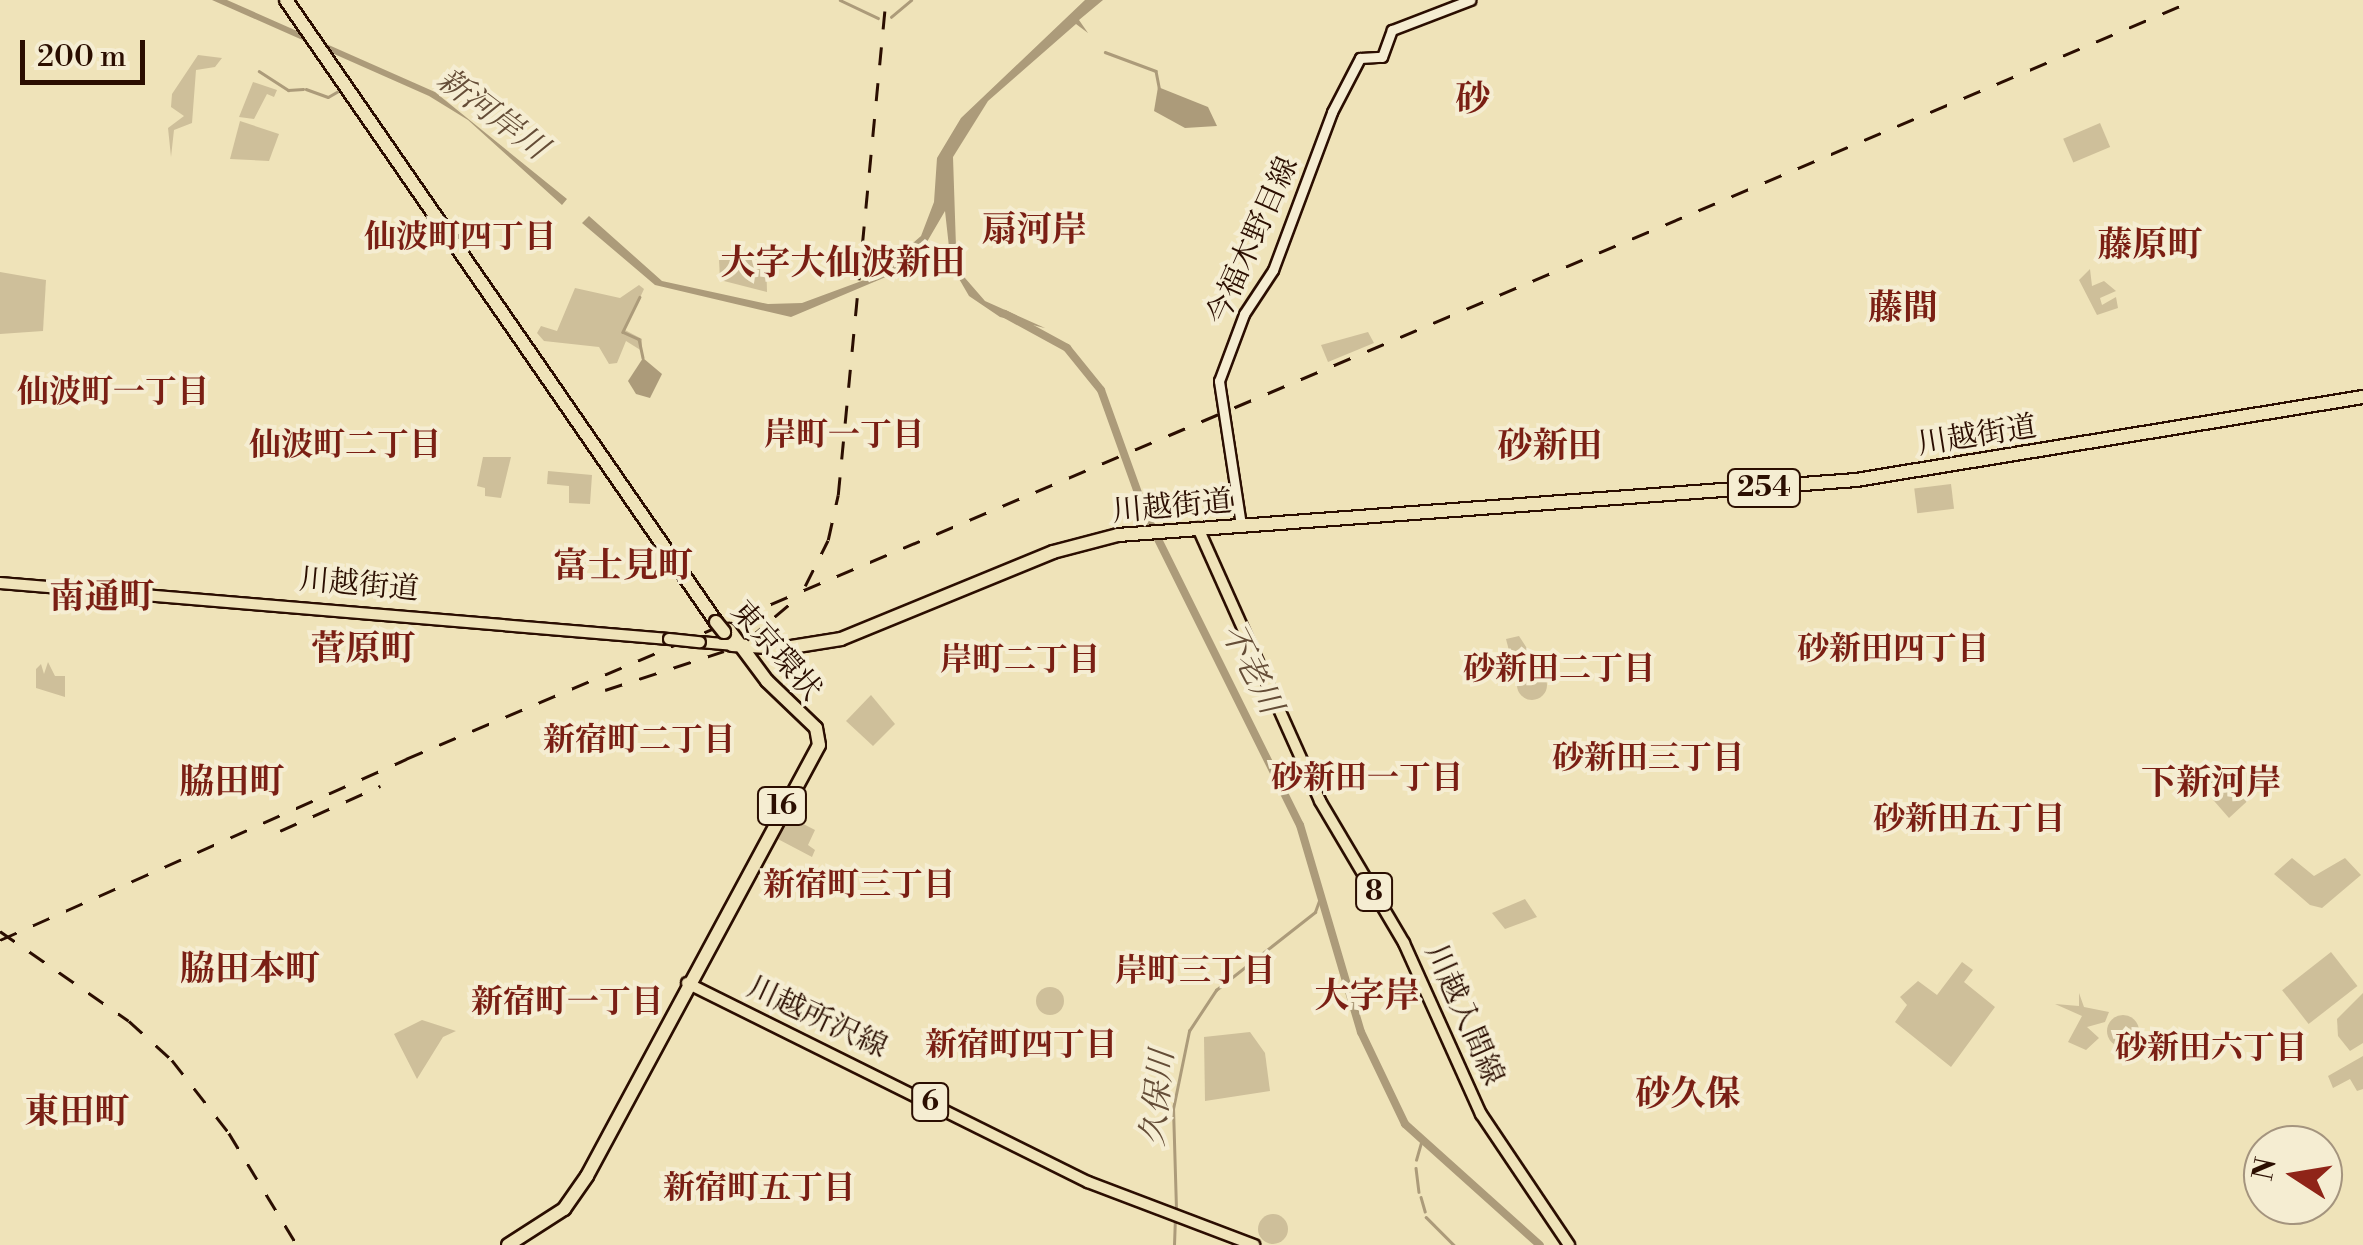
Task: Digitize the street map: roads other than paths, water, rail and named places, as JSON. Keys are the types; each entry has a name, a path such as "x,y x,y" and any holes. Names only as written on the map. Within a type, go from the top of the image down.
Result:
{"highway":[{"name":"東京環状","path":"289,0 736,645 816,728 819,745 575,1194 508,1245"},
{"name":"川越街道","path":"736,645 814,646 851,636 1070,546 1154,531 1856,480 2363,397"},
{"name":"東京環状","path":"498,1245 570,1192 688,984 814,743 809,728 736,645"},
{"path":"750,661 758,648"}],"main road":[{"name":"今福木野目線","path":"1241,525 1218,381 1244,314 1273,270 1332,112 1360,58 1382,57 1392,30 1470,0"},
{"name":"川越入間線","path":"1198,528 1306,770 1396,929 1482,1114 1569,1245"},
{"name":"川越街道","path":"0,584 736,645"},
{"name":"川越所沢線","path":"688,984 1088,1182 1254,1245"}],"waterway":[{"path":"840,0 878,18"},
{"path":"891,17 911,0"},
{"path":"1105,52 1156,71 1160,91"},
{"path":"259,71 288,90 303,89"},
{"path":"306,89 328,97 340,90"},
{"path":"640,297 623,332 639,339 643,358"},
{"name":"不老川","path":"1005,314 1067,348 1101,390 1146,515 1300,825 1361,1032 1405,1124 1540,1245"},
{"name":"久保川","path":"1176,1209 1173,1109 1189,1031 1216,990 1315,912 1322,893"},
{"path":"1416,1160 1421,1142"},
{"path":"1416,1168 1419,1192"},
{"path":"1421,1197 1425,1211"},
{"path":"1426,1217 1454,1245"},
{"name":"久保川","path":"1174,1245 1175,1222"}],"railway":[{"path":"805,586 828,540 838,495 886,0"},
{"path":"0,940 406,759 2194,0"},
{"path":"747,640 791,603"},
{"path":"605,690 724,651"},
{"path":"280,831 380,786"},
{"path":"0,931 129,1021 172,1060 229,1133 297,1245"}],"district":[{"name":"砂","path":"1473,100"},
{"name":"扇河岸","path":"1034,231"},
{"name":"仙波町四丁目","path":"460,237"},
{"name":"藤原町","path":"2150,246"},
{"name":"大字大仙波新田","path":"843,264"},
{"name":"藤間","path":"1903,309"},
{"name":"仙波町一丁目","path":"113,392"},
{"name":"岸町一丁目","path":"844,435"},
{"name":"仙波町二丁目","path":"345,445"},
{"name":"砂新田","path":"1550,447"},
{"name":"富士見町","path":"623,567"},
{"name":"南通町","path":"102,598"},
{"name":"砂新田四丁目","path":"1893,649"},
{"name":"菅原町","path":"363,650"},
{"name":"岸町二丁目","path":"1020,660"},
{"name":"砂新田二丁目","path":"1559,669"},
{"name":"新宿町二丁目","path":"639,740"},
{"name":"砂新田三丁目","path":"1648,758"},
{"name":"砂新田一丁目","path":"1367,778"},
{"name":"脇田町","path":"232,783"},
{"name":"下新河岸","path":"2211,784"},
{"name":"砂新田五丁目","path":"1969,819"},
{"name":"新宿町三丁目","path":"859,885"},
{"name":"脇田本町","path":"250,970"},
{"name":"岸町三丁目","path":"1195,971"},
{"name":"大字岸","path":"1367,997"},
{"name":"新宿町一丁目","path":"567,1002"},
{"name":"新宿町四丁目","path":"1021,1045"},
{"name":"砂新田六丁目","path":"2211,1048"},
{"name":"砂久保","path":"1688,1095"},
{"name":"東田町","path":"77,1113"},
{"name":"新宿町五丁目","path":"759,1188"}],"water label":[{"name":"新河岸川","path":"492,114"}]}
